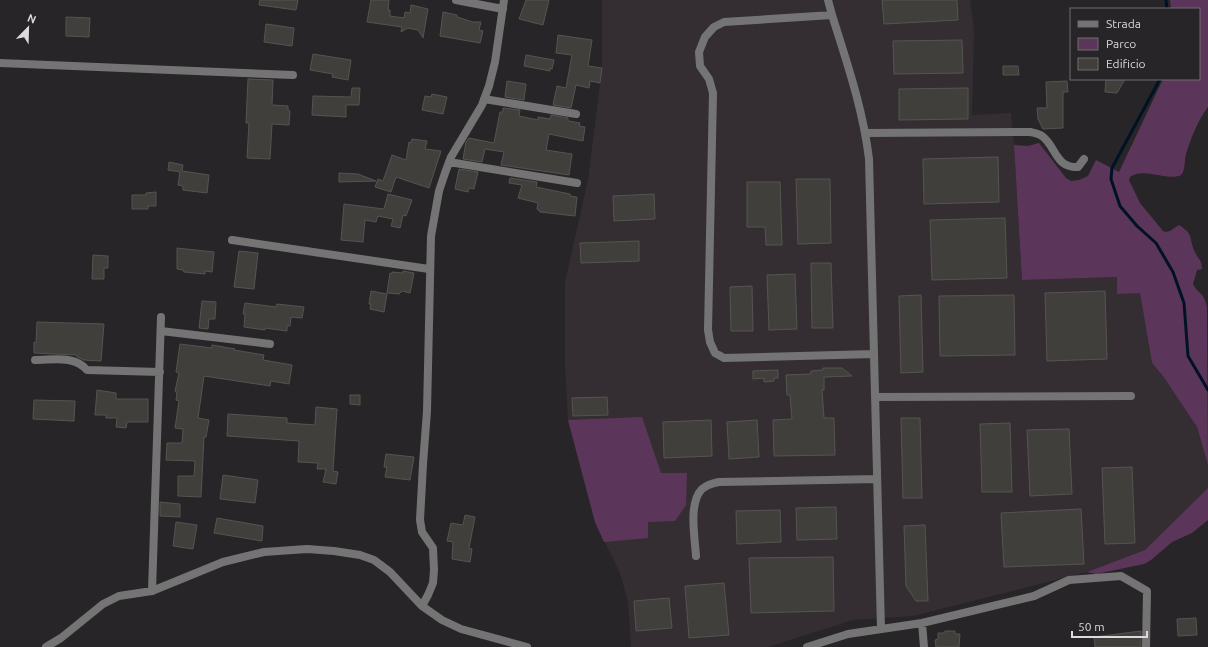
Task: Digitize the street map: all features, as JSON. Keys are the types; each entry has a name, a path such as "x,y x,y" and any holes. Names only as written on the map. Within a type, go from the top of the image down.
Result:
{"street":[{"path":"456,0 503,9"},
{"path":"422,606 433,583 434,570 433,548 422,532 420,520 427,411 431,236 438,198 449,162 484,99 495,62 504,0"},
{"path":"828,0 859,101 870,159 881,629"},
{"path":"832,15 724,22 714,27 705,37 699,52 700,66 709,79 713,93 708,330 710,342 715,354 724,358 874,354"},
{"path":"0,63 293,75"},
{"path":"484,99 576,114"},
{"path":"866,133 1030,132 1042,136 1064,164 1070,168 1078,167 1084,159"},
{"path":"449,162 577,183"},
{"path":"232,240 430,269"},
{"path":"152,591 161,317"},
{"path":"161,331 270,344"},
{"path":"35,360 72,360 82,364 88,370 160,372"},
{"path":"875,396 1131,396"},
{"path":"696,556 693,512 696,500 701,490 709,484 719,482 877,480"},
{"path":"46,647 61,638 109,601 120,596 152,591 223,562 264,552 307,549 360,555 374,560 390,572 422,606 442,620 461,629 527,647"},
{"path":"807,647 848,634 922,623 1034,596 1069,580 1121,576 1147,591 1146,647"},
{"path":"922,623 924,647"}],"shaded area":[{"path":"602,0 970,0 974,30 972,115 1011,113 1022,280 1117,277 1140,293 1152,363 1163,376 1197,427 1208,465 1208,488 1145,550 1087,572 913,616 853,620 768,647 631,647 628,602 620,573 595,522 568,420 565,366 565,282 588,180 602,68"}],"green space":[{"path":"1170,0 1208,0 1208,107 1198,123 1186,154 1184,170 1181,175 1173,177 1141,173 1135,174 1130,177 1129,180 1140,203 1163,231 1170,231 1179,225 1187,231 1201,263 1202,269 1197,270 1193,284 1203,296 1207,307 1208,465 1197,427 1163,376 1152,363 1140,293 1117,294 1117,277 1022,280 1014,145 1028,146 1039,143 1066,178 1071,181 1079,180 1088,176 1096,160 1119,172 1163,80 1200,80 1200,8 1171,8"},
{"path":"642,417 661,473 687,473 686,505 675,521 648,522 648,538 604,542 595,522 568,420"},
{"path":"1208,488 1208,520 1192,533 1172,542 1144,564 1096,574 1087,572 1145,550"}],"building":[{"path":"260,0 298,0 296,10 259,5"},
{"path":"371,0 389,0 388,10 390,10 390,16 404,18 405,12 410,13 411,5 428,9 423,38 418,30 408,28 401,32 402,27 367,22"},
{"path":"526,0 549,0 543,25 519,19"},
{"path":"882,0 957,0 958,20 884,24"},
{"path":"443,12 457,15 457,17 473,22 481,22 479,30 483,31 480,43 440,36"},
{"path":"66,17 90,18 89,37 66,36"},
{"path":"266,24 294,28 292,46 264,42"},
{"path":"558,35 592,40 588,66 602,68 600,83 590,81 589,88 576,85 571,108 553,105 557,86 566,88 572,55 556,53"},
{"path":"962,40 963,73 894,74 893,41"},
{"path":"313,54 351,60 348,80 332,77 333,74 310,70"},
{"path":"526,55 554,60 552,69 550,68 550,71 524,66"},
{"path":"1003,66 1018,66 1019,75 1003,75"},
{"path":"248,79 273,80 272,105 288,106 288,110 290,111 289,125 272,124 270,159 247,158 249,123 246,123"},
{"path":"1106,80 1124,80 1117,93 1105,92"},
{"path":"507,81 526,84 524,100 505,97"},
{"path":"1067,81 1068,92 1063,92 1063,128 1043,129 1038,119 1037,108 1047,108 1046,82"},
{"path":"352,88 360,88 359,105 346,105 346,117 312,115 313,96 351,97"},
{"path":"968,88 968,119 899,120 899,89"},
{"path":"432,94 447,97 443,114 422,110 425,96 431,97"},
{"path":"503,108 520,110 519,116 538,120 538,117 550,119 551,115 568,118 568,121 580,123 579,126 585,127 583,141 549,134 546,150 572,154 569,175 501,165 504,152 485,149 482,162 463,159 466,142 469,138 494,143 500,112 503,112"},
{"path":"412,139 427,141 425,149 441,151 429,188 396,177 391,192 375,187 378,179 383,181 392,155 406,160 409,142 411,143"},
{"path":"998,157 999,202 924,204 923,159"},
{"path":"169,162 183,165 182,171 209,175 207,193 183,190 183,186 178,185 180,172 168,170"},
{"path":"459,169 478,172 474,189 469,188 468,192 455,189"},
{"path":"339,173 358,174 376,181 339,182"},
{"path":"510,178 537,182 536,187 570,194 570,196 577,197 575,216 540,212 537,209 538,203 518,198 522,185 509,183"},
{"path":"796,179 830,179 831,243 798,244"},
{"path":"747,182 780,182 782,245 766,245 765,227 747,227"},
{"path":"156,192 156,206 148,206 148,209 132,209 132,195 146,195 146,193"},
{"path":"388,194 412,200 406,216 403,215 400,228 391,226 393,219 378,216 376,222 365,220 363,242 341,240 344,204 384,209"},
{"path":"654,194 655,219 614,221 613,196"},
{"path":"1005,218 1007,278 932,280 930,220"},
{"path":"639,241 639,261 581,263 580,243"},
{"path":"177,248 214,252 212,272 205,271 205,274 184,272 183,270 177,269"},
{"path":"239,251 258,253 254,289 234,287"},
{"path":"93,255 108,256 108,268 104,268 104,279 92,279"},
{"path":"811,263 831,263 833,328 812,328"},
{"path":"403,271 414,273 410,293 402,291 399,294 387,293 390,273 403,273"},
{"path":"795,274 797,329 769,330 767,275"},
{"path":"752,286 753,331 731,331 730,287"},
{"path":"371,291 387,294 384,312 370,309 371,304 369,304"},
{"path":"1105,291 1107,359 1047,361 1045,293"},
{"path":"921,295 923,372 901,373 899,296"},
{"path":"1014,295 1015,355 940,356 939,296"},
{"path":"202,301 216,302 215,319 209,319 208,329 199,328"},
{"path":"245,303 276,307 277,304 304,307 302,318 291,317 290,326 287,326 287,331 265,328 265,330 244,327 245,314 243,314"},
{"path":"37,322 104,324 101,361 84,360 77,357 77,355 34,353"},
{"path":"180,344 212,348 212,345 235,349 234,350 264,355 263,360 292,365 289,384 271,381 270,386 204,376 198,418 209,420 206,437 204,437 201,497 178,496 178,476 194,476 195,461 166,460 167,443 182,443 183,429 175,428 179,401 176,400 177,393 175,391 179,373 176,372"},
{"path":"823,368 842,368 852,376 824,377 824,390 822,390 824,418 834,418 835,455 774,456 773,420 792,419 790,395 787,395 786,375 811,374 811,371 823,370"},
{"path":"778,370 778,378 774,378 774,381 764,382 764,378 753,379 753,371"},
{"path":"97,390 116,393 116,399 148,399 148,422 127,422 126,428 116,427 117,418 106,418 106,415 95,415"},
{"path":"350,395 360,395 360,405 350,404"},
{"path":"607,397 608,415 573,416 572,398"},
{"path":"34,400 75,401 74,421 33,419"},
{"path":"316,407 337,409 333,471 338,472 336,484 323,482 326,469 317,469 318,463 298,462 299,441 227,436 228,414 287,418 287,423 315,425"},
{"path":"901,418 920,418 922,498 903,498"},
{"path":"711,420 712,456 664,458 663,422"},
{"path":"757,420 759,457 729,459 727,422"},
{"path":"1010,423 1012,492 982,492 980,424"},
{"path":"1069,429 1072,494 1030,496 1027,430"},
{"path":"386,454 414,457 410,480 385,477 387,467 384,467"},
{"path":"1132,467 1135,543 1105,544 1102,468"},
{"path":"223,475 258,480 255,503 220,499"},
{"path":"160,502 180,504 180,517 160,516"},
{"path":"836,507 837,539 797,540 796,508"},
{"path":"1081,509 1084,564 1004,567 1001,513"},
{"path":"780,510 781,542 737,544 736,511"},
{"path":"465,515 475,517 469,548 472,549 470,562 452,559 453,542 447,541 451,523 463,525"},
{"path":"217,518 263,526 262,541 214,533"},
{"path":"176,522 197,525 193,549 173,546"},
{"path":"925,525 928,601 916,601 906,586 904,526"},
{"path":"833,557 834,611 751,613 749,558"},
{"path":"724,583 729,635 689,638 685,586"},
{"path":"669,598 672,628 636,631 634,601"},
{"path":"1196,618 1197,635 1178,636 1177,619"},
{"path":"945,631 955,631 955,634 960,634 959,647 936,647 935,640 938,639 938,633 944,633"},
{"path":"1141,631 1141,647 1095,647 1094,637"}],"waterway":[{"path":"1166,0 1167,8"},
{"path":"1159,80 1112,168 1111,179 1120,206 1137,226 1156,243 1173,272 1184,303 1188,356 1208,390"}]}
